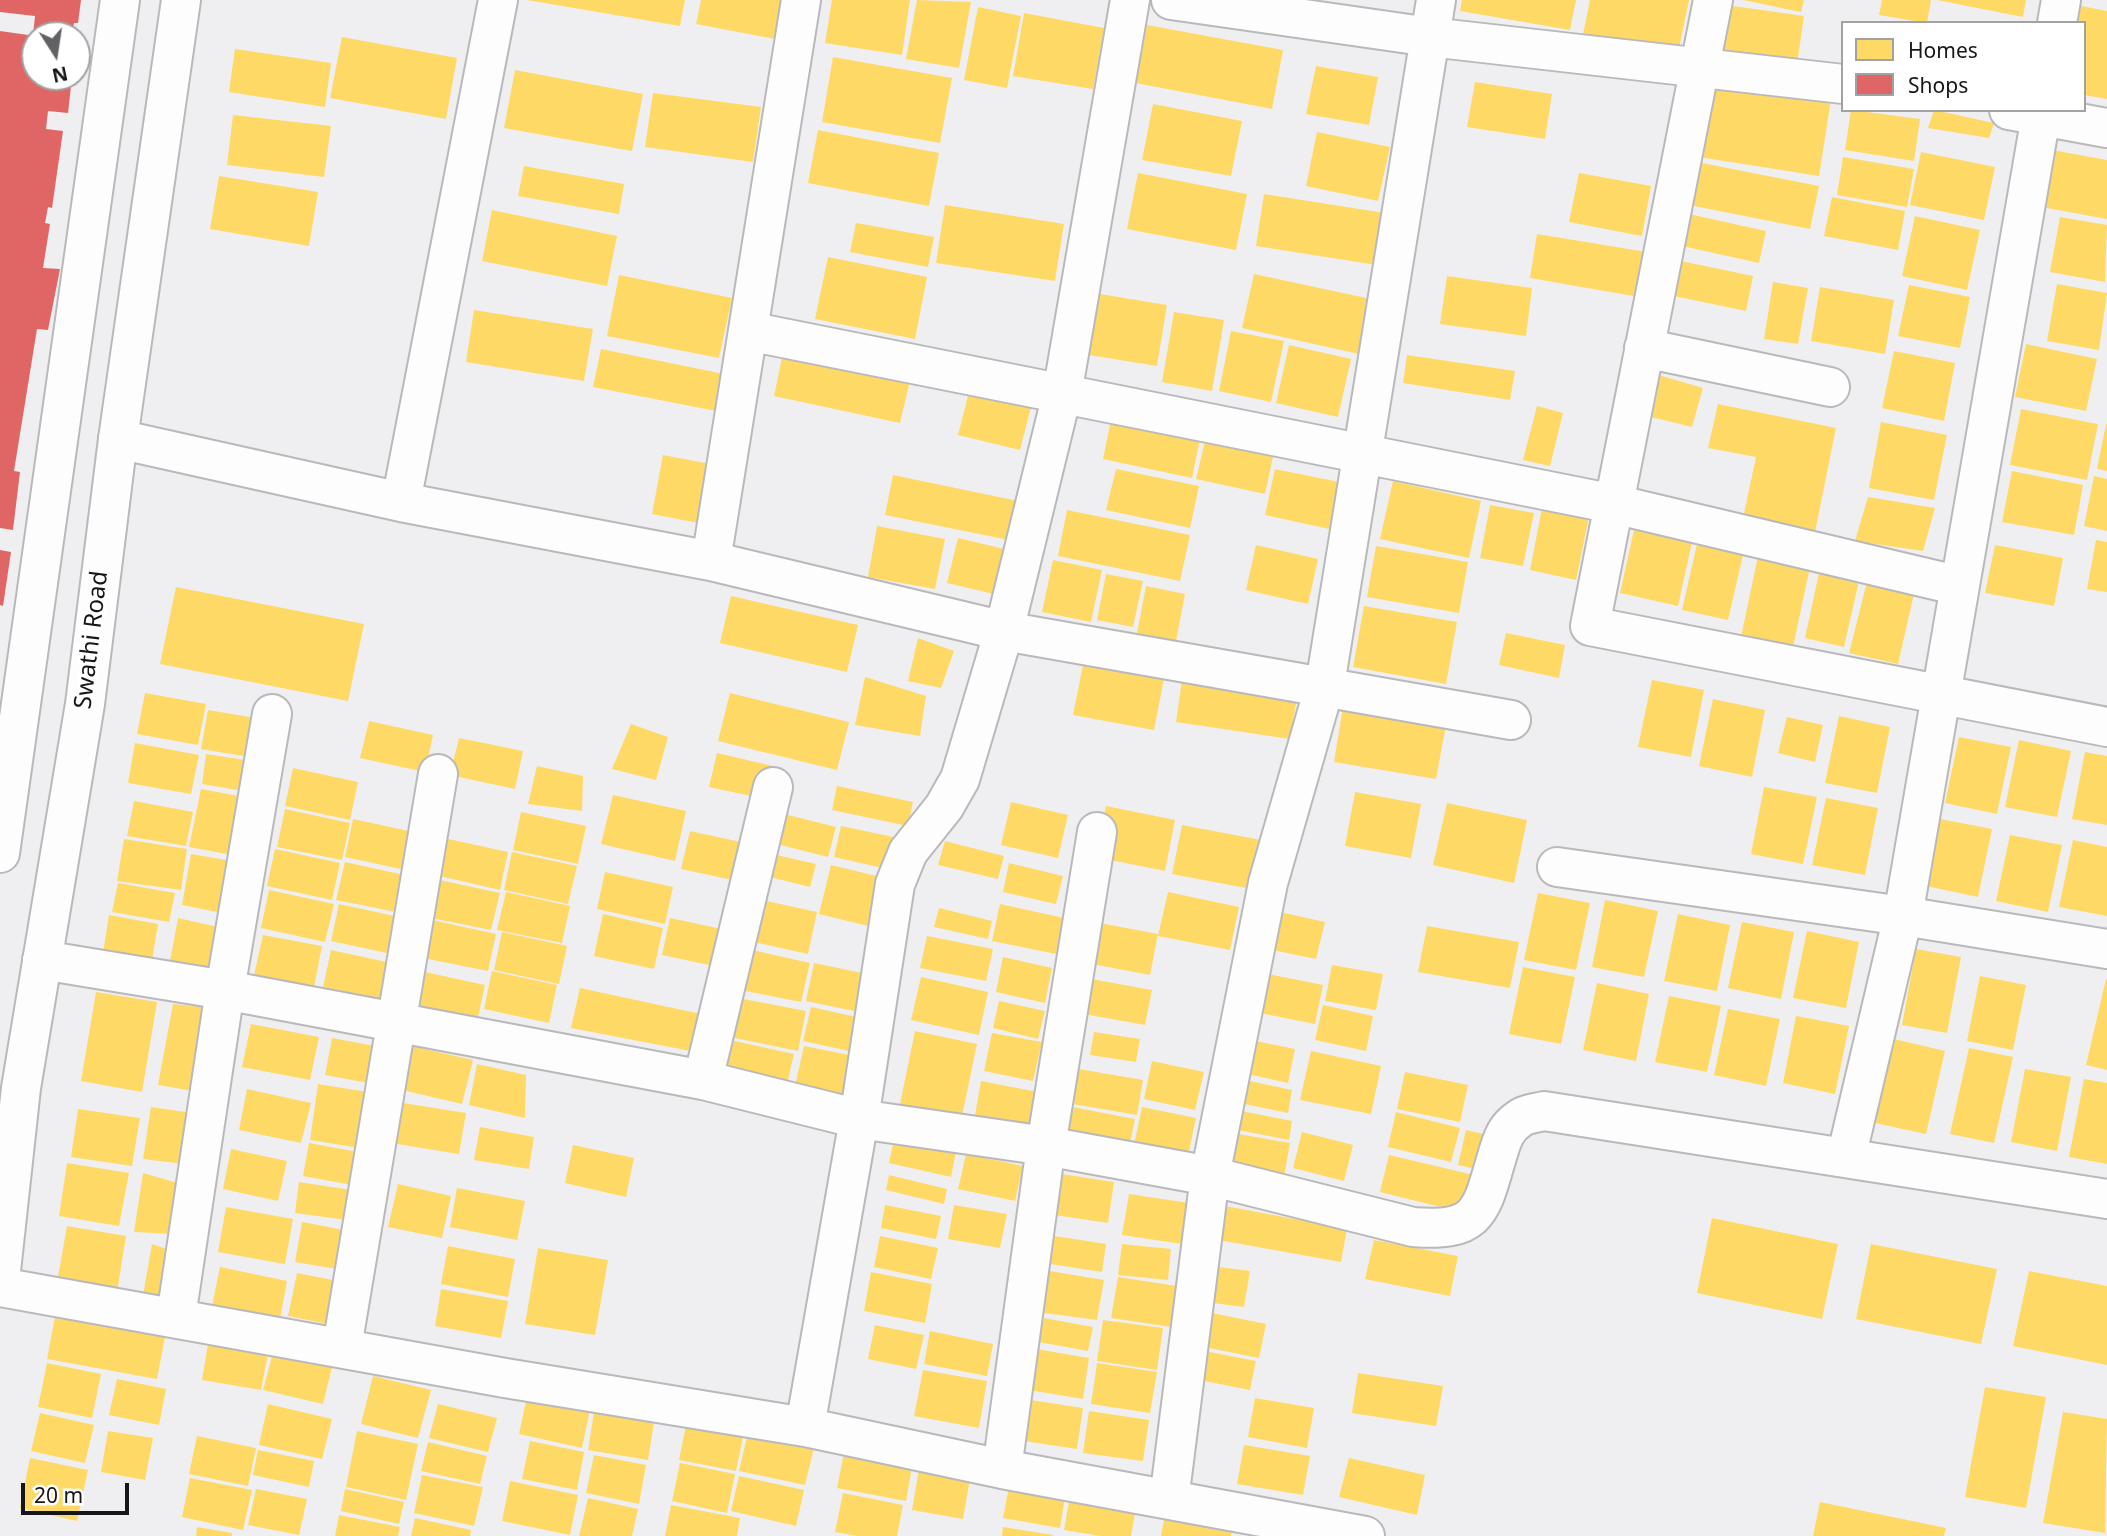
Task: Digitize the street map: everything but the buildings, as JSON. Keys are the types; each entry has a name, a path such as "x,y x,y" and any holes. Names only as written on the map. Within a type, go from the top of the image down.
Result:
{"street":[{"path":"0,853 120,0"},
{"name":"Swathi Road","path":"0,1280 21,1088 85,704 118,439 181,0"},
{"path":"401,502 498,0"},
{"path":"711,561 802,0"},
{"path":"805,1427 859,1119 895,884 908,852 944,807 960,779 1004,631 1062,394 1130,0"},
{"path":"1171,0 1430,37 1841,84"},
{"path":"1169,1500 1210,1176 1268,883 1325,685 1436,0"},
{"path":"1713,0 1590,626 2107,727"},
{"path":"2057,21 2061,0"},
{"path":"1846,1158 1903,916 1960,586 2031,112 2107,128"},
{"path":"748,331 1614,504 1960,586"},
{"path":"1644,348 1830,387"},
{"path":"118,439 401,502 711,561 1004,631 1325,685 1511,720"},
{"path":"176,1317 225,990 272,714"},
{"path":"342,1347 394,1022 438,775"},
{"path":"703,1080 773,787"},
{"path":"1002,1469 1046,1146 1097,832"},
{"path":"1558,867 1903,916 2107,949"},
{"path":"42,960 225,990 703,1080 859,1119 1046,1146 1210,1176 1413,1227 1444,1230 1468,1223 1482,1204 1505,1132 1520,1117 1544,1111 2107,1199"},
{"path":"0,1287 805,1427 1002,1469 1365,1536"}]}
